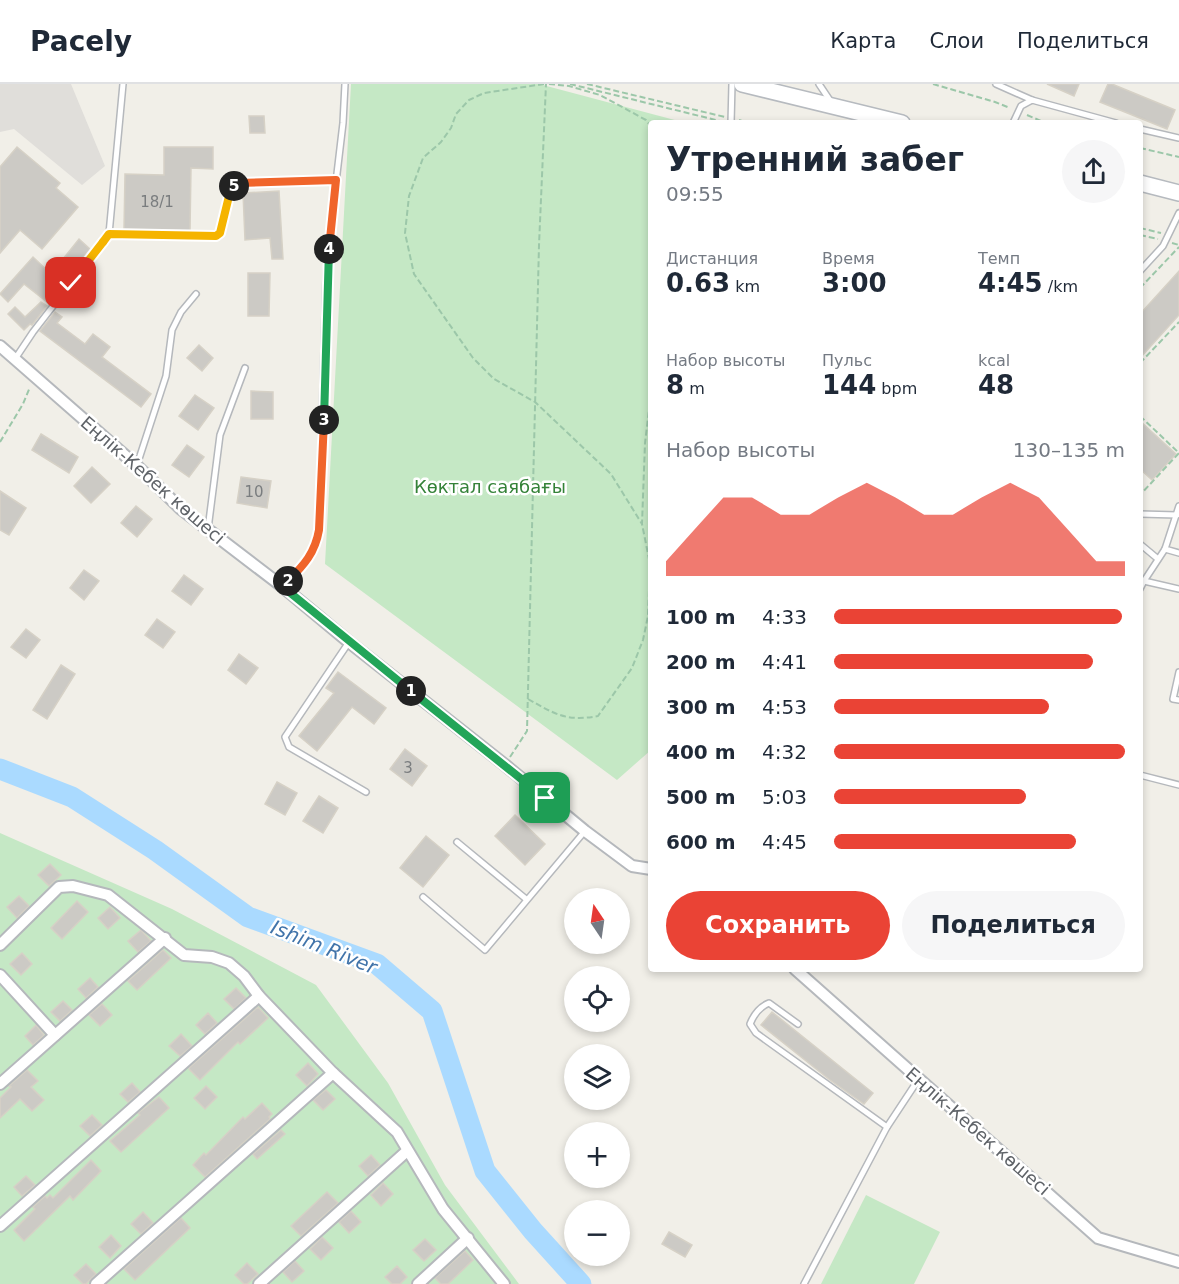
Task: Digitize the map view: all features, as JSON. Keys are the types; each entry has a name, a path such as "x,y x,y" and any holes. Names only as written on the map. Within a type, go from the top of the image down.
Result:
{"street":[{"path":"742,84 890,120"},
{"path":"1143,184 1179,193"},
{"name":"Еңлік-Кебек көшесі","path":"0,346 208,531 283,587 585,831 632,866 648,869"},
{"path":"0,945 59,887 73,886 108,895 184,955 213,957 229,963 244,976 259,996 333,1073 397,1132 406,1151 443,1209 504,1284"},
{"path":"0,1084 165,938"},
{"name":"Еңлік-Кебек көшесі","path":"798,972 1098,1238 1179,1262"},
{"path":"0,975 55,1035"},
{"path":"0,1226 259,996"},
{"path":"96,1284 333,1073"},
{"path":"259,1284 406,1151"},
{"path":"418,1284 468,1238"}],"lane":[{"path":"15,359 33,332 109,234 123,84"},
{"path":"283,587 306,562 316,545 319,530 326,280 345,84"},
{"path":"730,120 732,84"},
{"path":"819,84 833,105"},
{"path":"996,84 1032,100 1105,120"},
{"path":"1014,120 1021,106 1032,100"},
{"path":"1143,130 1179,138"},
{"path":"109,234 216,236 220,233 230,192 238,183 336,180"},
{"path":"1143,268 1163,246 1179,213"},
{"path":"137,466 166,376 172,330 181,312 196,294"},
{"path":"208,531 220,435 244,368"},
{"path":"1179,506 1178,515 1165,549 1144,580 1179,589"},
{"path":"1143,514 1178,515"},
{"path":"1143,546 1158,559"},
{"path":"1165,549 1179,553"},
{"path":"349,642 285,737 288,747 366,792"},
{"path":"1179,672 1173,699 1179,700"},
{"path":"1143,776 1179,785"},
{"path":"423,897 485,950 526,898 585,831"},
{"path":"457,842 526,898"},
{"path":"798,1024 769,1003 756,1012 750,1024 756,1033 887,1127"},
{"path":"804,1284 887,1127 918,1080"}],"path":[{"path":"505,765 527,730 539,244 546,84"},
{"path":"642,524 611,474 535,402 494,379 473,358 414,274 405,233 409,196 423,158 441,142 451,128 456,114 469,100 484,93 546,84 569,86 600,95 648,123"},
{"path":"570,84 722,120"},
{"path":"587,84 722,120"},
{"path":"933,84 995,102 1039,120"},
{"path":"1143,149 1179,157"},
{"path":"1143,285 1179,247"},
{"path":"1143,360 1179,322"},
{"path":"0,442 23,404 34,376"},
{"path":"648,418 642,524 648,554"},
{"path":"1143,420 1179,453 1143,492"},
{"path":"528,699 561,718 598,716 632,668 643,640 648,616"}],"shaded area":[{"path":"0,84 71,84 105,166 82,185 14,129 0,132"}],"green space":[{"name":"Көктал саябағы","path":"351,84 539,84 675,120 648,120 648,753 617,780 325,564"},
{"path":"0,833 172,909 316,985 388,1083 445,1185 519,1284 0,1284"},
{"path":"866,1195 940,1232 914,1284 821,1284"}],"building":[{"path":"1047,84 1079,84 1074,96"},
{"path":"1108,84 1175,110 1167,129 1100,102"},
{"path":"249,116 264,116 265,133 250,133"},
{"path":"17,147 60,183 56,188 78,207 42,249 20,230 0,253 0,167"},
{"path":"164,147 213,147 213,169 191,168 190,231 124,229 125,174 164,175"},
{"path":"279,191 283,259 272,259 270,238 245,240 243,193"},
{"path":"79,239 90,249 47,302 24,284 8,302 0,294 33,257 51,274"},
{"path":"1179,271 1179,315 1143,355 1143,311"},
{"path":"248,273 270,273 269,316 248,316"},
{"path":"41,302 47,306 32,325 30,324 24,330 8,314 15,307 25,317"},
{"path":"55,312 62,317 57,323 85,344 93,334 110,347 102,357 151,394 141,407 40,331"},
{"path":"199,345 213,358 202,371 187,358"},
{"path":"251,391 273,392 273,419 251,419"},
{"path":"195,395 214,408 198,430 179,416"},
{"path":"1143,424 1176,454 1152,480 1143,472"},
{"path":"41,434 78,457 69,473 32,450"},
{"path":"187,445 204,457 189,477 172,465"},
{"path":"92,467 110,484 91,503 74,486"},
{"path":"241,477 271,481 267,508 237,503"},
{"path":"0,491 26,508 9,535 0,530"},
{"path":"136,506 152,519 137,537 121,523"},
{"path":"84,570 99,581 84,600 70,588"},
{"path":"184,575 203,589 191,605 172,591"},
{"path":"157,619 175,632 163,648 145,635"},
{"path":"26,629 40,640 26,658 11,647"},
{"path":"239,654 258,668 246,684 228,670"},
{"path":"61,665 75,674 47,719 33,710"},
{"path":"338,672 386,708 374,724 352,707 317,751 299,736 334,693 326,688"},
{"path":"405,749 427,766 412,786 390,769"},
{"path":"277,782 297,793 285,815 265,804"},
{"path":"319,796 338,808 323,833 303,821"},
{"path":"515,815 545,844 525,865 495,836"},
{"path":"426,836 449,855 423,887 400,868"},
{"path":"50,864 61,875 49,886 38,875"},
{"path":"19,896 29,906 17,918 7,907"},
{"path":"77,901 88,912 62,939 51,928"},
{"path":"110,907 120,918 108,929 98,918"},
{"path":"141,930 151,941 138,952 128,941"},
{"path":"163,950 171,958 137,990 128,981"},
{"path":"22,953 32,964 21,975 10,964"},
{"path":"90,978 98,987 86,998 78,989"},
{"path":"236,988 246,998 234,1009 224,999"},
{"path":"63,1001 72,1010 60,1021 51,1012"},
{"path":"102,1004 112,1015 100,1026 89,1015"},
{"path":"258,1007 268,1018 240,1044 238,1042 200,1080 189,1069 190,1067"},
{"path":"772,1012 873,1093 864,1104 761,1025"},
{"path":"208,1013 217,1023 205,1034 196,1025"},
{"path":"36,1025 44,1035 33,1045 25,1036"},
{"path":"181,1034 192,1046 180,1056 169,1046"},
{"path":"308,1063 318,1074 307,1086 296,1075"},
{"path":"27,1070 38,1081 31,1087 44,1100 32,1111 20,1099 0,1118 0,1098 11,1087 9,1086"},
{"path":"132,1083 140,1092 128,1102 120,1094"},
{"path":"206,1086 217,1097 205,1109 194,1098"},
{"path":"326,1090 335,1099 323,1110 313,1100"},
{"path":"159,1097 169,1108 121,1152 110,1141 140,1115 138,1113"},
{"path":"262,1103 272,1114 270,1119 205,1177 193,1165 243,1117 245,1119"},
{"path":"92,1115 102,1125 90,1136 80,1126"},
{"path":"281,1130 285,1134 257,1159 253,1154"},
{"path":"371,1155 380,1165 368,1176 359,1166"},
{"path":"91,1160 101,1171 73,1200 70,1196 24,1241 14,1230 35,1209 33,1207 45,1196 47,1198 50,1195 53,1198"},
{"path":"26,1176 35,1185 22,1196 14,1187"},
{"path":"383,1183 393,1194 381,1206 371,1195"},
{"path":"327,1192 338,1203 301,1236 291,1226"},
{"path":"351,1211 361,1222 349,1233 339,1222"},
{"path":"143,1212 153,1223 141,1234 131,1224"},
{"path":"181,1218 190,1228 135,1280 124,1269"},
{"path":"669,1232 692,1245 685,1257 662,1244"},
{"path":"111,1235 121,1246 110,1258 99,1247"},
{"path":"322,1237 333,1248 321,1260 310,1249"},
{"path":"425,1239 436,1250 424,1261 413,1250"},
{"path":"465,1251 473,1260 448,1284 441,1284 435,1278"},
{"path":"295,1261 304,1271 292,1282 283,1272"},
{"path":"247,1263 258,1274 244,1284 235,1275"},
{"path":"86,1264 96,1274 86,1284 83,1284 74,1275"},
{"path":"397,1266 407,1277 400,1284 392,1284 385,1277"}],"waterway":[{"name":"Ishim River","path":"0,769 72,797 155,850 248,917 377,964 432,1011 485,1171 533,1231 581,1284"}],"route":[{"path":"71,283 109,234 216,236 220,233 232,187 238,183 336,180 326,280 319,530 316,545 306,562 283,587 545,798"}]}
